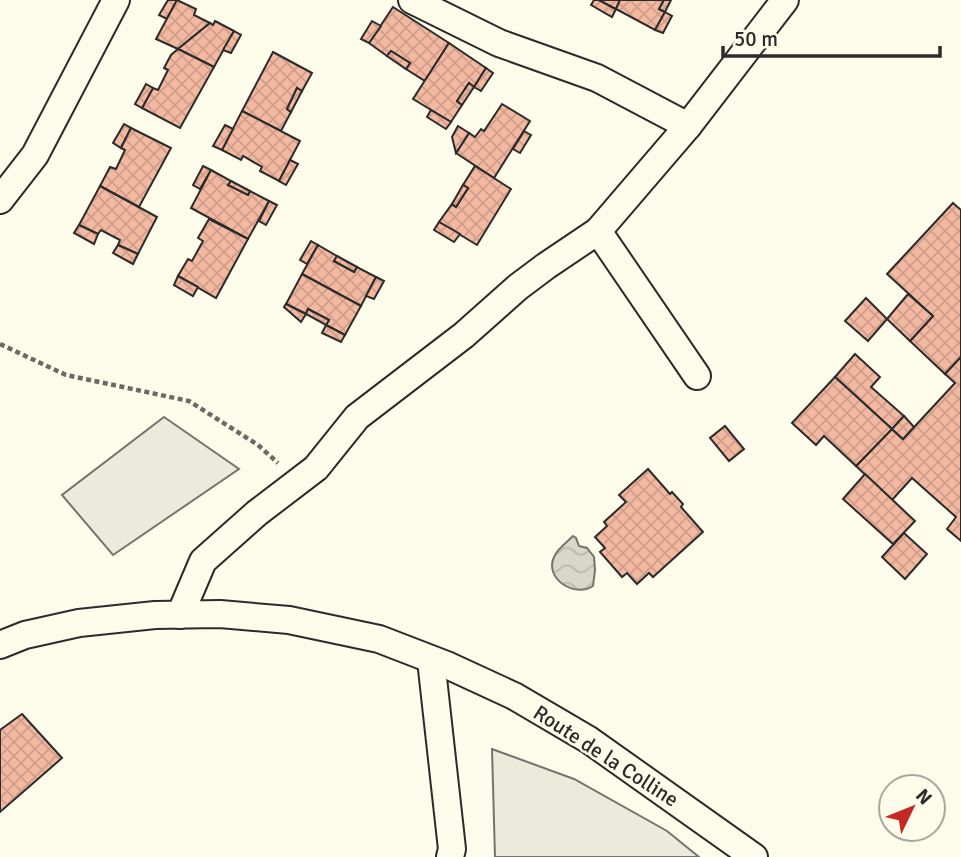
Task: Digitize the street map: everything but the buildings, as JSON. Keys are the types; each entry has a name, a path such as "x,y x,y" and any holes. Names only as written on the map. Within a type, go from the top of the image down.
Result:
{"street":[{"path":"0,200 35,155 116,0"},
{"path":"412,0 499,43 597,78 688,126"},
{"path":"180,615 202,561 257,513 316,468 357,417 464,335 518,287 598,232 688,126 785,0"},
{"path":"598,232 697,376"},
{"name":"Route de la Colline","path":"0,645 25,635 79,623 144,615 220,614 289,620 379,639 514,696 589,740 754,857"},
{"path":"431,660 452,849 450,857"}],"path":[{"path":"0,344 66,375 189,401 258,445 299,481"}],"shaded area":[{"path":"164,417 239,469 113,555 62,495"},
{"path":"492,749 574,779 667,831 699,857 495,857"}],"water":[{"path":"573,536 579,546 587,548 594,557 593,586 586,589 570,588 557,579 553,572 555,554"}]}
